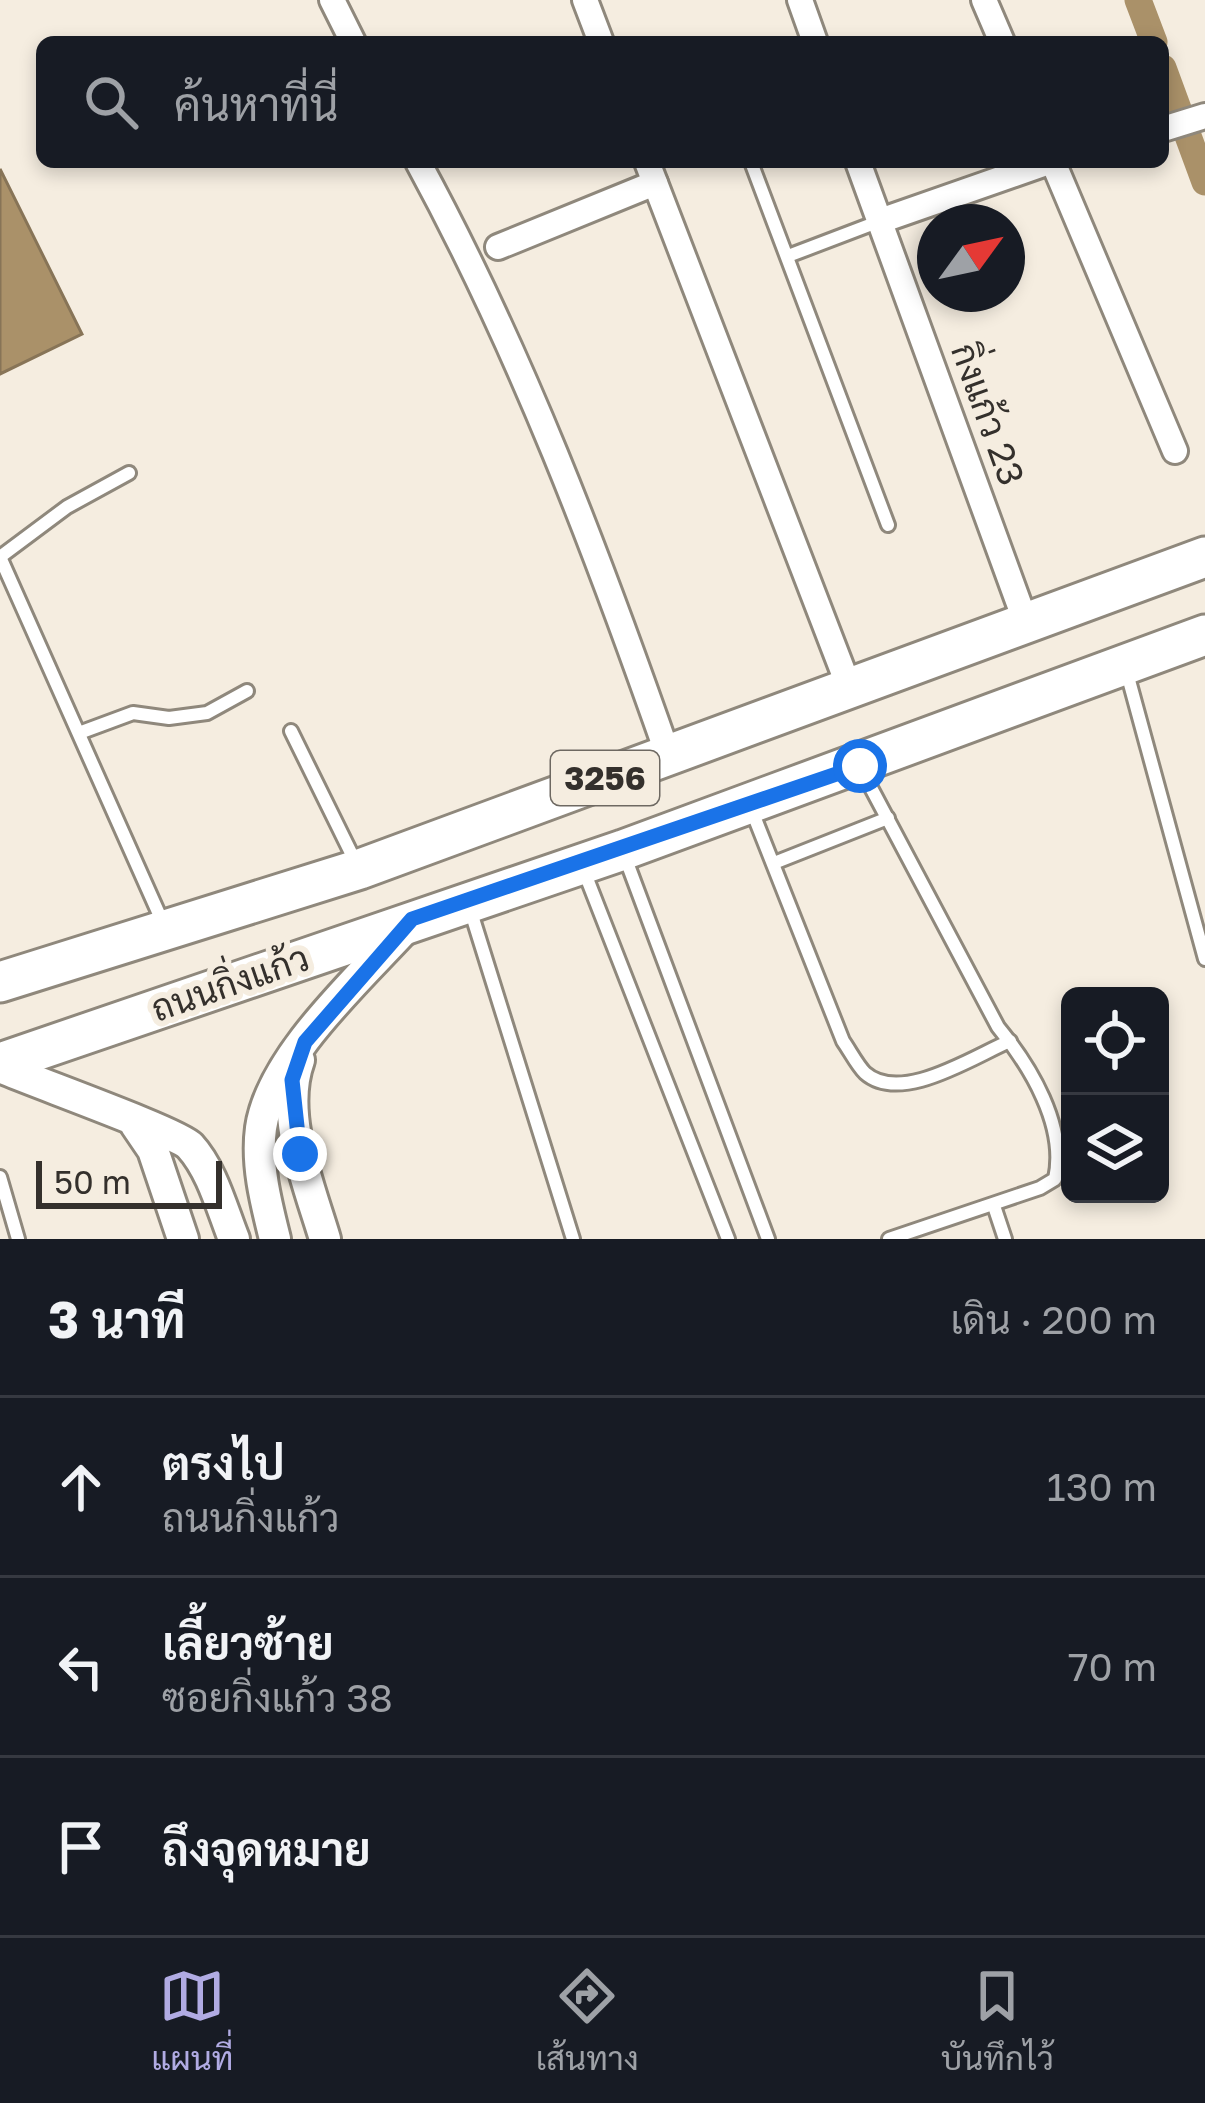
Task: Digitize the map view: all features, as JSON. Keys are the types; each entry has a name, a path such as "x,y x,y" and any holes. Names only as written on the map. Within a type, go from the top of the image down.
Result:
{"main road":[{"name":"ถนนกิ่งแก้ว","path":"0,982 360,869 1205,557"},
{"name":"ถนนกิ่งแก้ว","path":"0,1065 412,919 623,850 1204,639"}],"street":[{"path":"332,0 350,36"},
{"path":"585,0 599,36"},
{"path":"800,0 813,36"},
{"path":"984,0 999,36"},
{"path":"1169,127 1203,116"},
{"path":"421,168 457,233 576,500 668,754"},
{"name":"กิ่งแก้ว 23","path":"860,168 1026,623"},
{"path":"880,221 1034,168"},
{"path":"1054,168 1175,451"},
{"path":"498,247 651,172 849,687"},
{"path":"274,1239 261,1183 261,1127 276,1084 305,1042 412,919"},
{"path":"305,1042 292,1080 300,1154 325,1239"},
{"path":"0,1065 136,1124 171,1133 190,1146 212,1184 234,1239"},
{"path":"136,1124 153,1150 183,1239"}],"lane":[{"path":"753,168 888,525"},
{"path":"788,256 880,221"},
{"path":"129,473 67,507 0,557 166,929"},
{"path":"1125,666 1205,959"},
{"path":"79,733 133,713 169,718 207,712 247,691"},
{"path":"291,731 360,869"},
{"path":"860,766 1010,1041 1026,1061 1059,1145 1055,1179 994,1206 889,1239"},
{"path":"750,805 843,1041 866,1074 890,1085 922,1078 1010,1041"},
{"path":"774,863 888,818"},
{"path":"623,850 768,1239"},
{"path":"581,864 728,1239"},
{"path":"467,902 573,1239"},
{"path":"0,1177 18,1239"},
{"path":"994,1206 1005,1239"}],"shaded area":[{"path":"0,169 82,334 0,374"}],"waterway":[{"path":"1138,0 1152,36"},
{"path":"1169,84 1205,182"}],"route":[{"path":"300,1154 292,1080 305,1042 412,919 860,766"}]}
